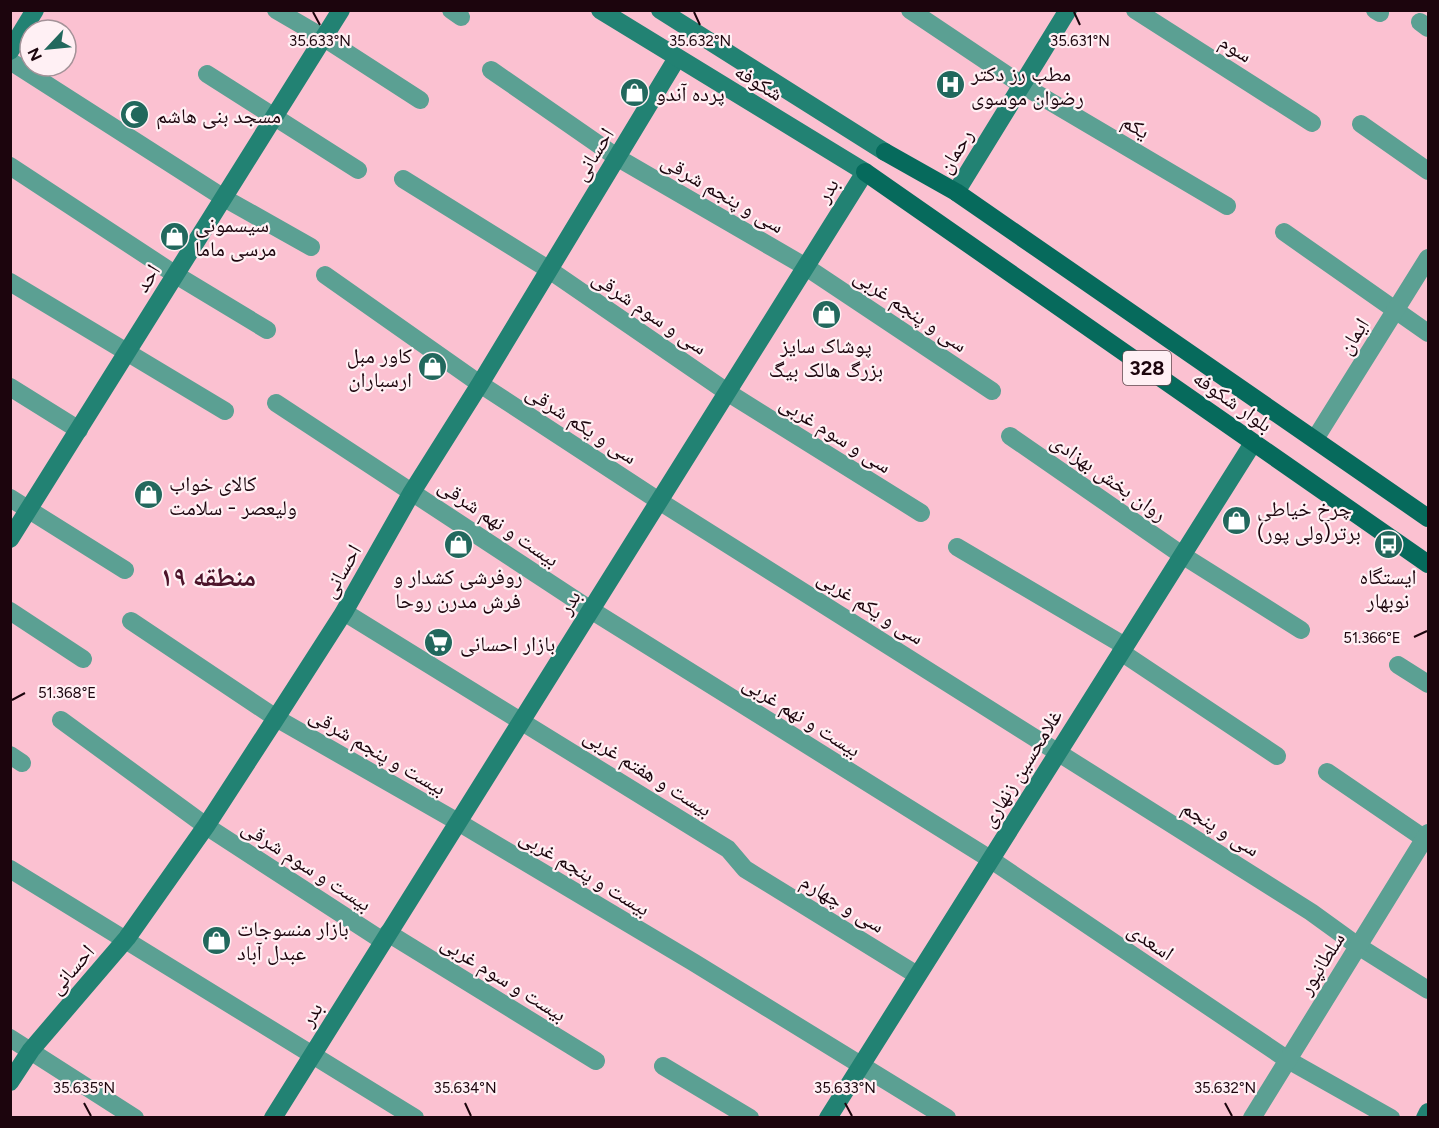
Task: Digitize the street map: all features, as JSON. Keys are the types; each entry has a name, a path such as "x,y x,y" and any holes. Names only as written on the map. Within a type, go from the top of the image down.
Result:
{"main road":[{"name":"بلوار شکوفه","path":"885,152 956,192 1428,518"},
{"name":"بلوار شکوفه","path":"866,172 1428,564"}],"street":[{"path":"10,51 35,10"},
{"path":"276,10 420,100"},
{"name":"احد","path":"10,539 341,10"},
{"name":"شکوفه","path":"600,10 866,172"},
{"name":"شکوفه","path":"660,10 885,152"},
{"name":"یکم","path":"909,10 1022,85 1227,206"},
{"name":"رحمان","path":"956,192 1068,10"},
{"name":"سوم","path":"1135,10 1312,123"},
{"name":"احسانی","path":"10,1082 31,1050 127,938 206,826 344,612 412,492 677,58"},
{"path":"10,61 224,198 310,248"},
{"name":"سی و پنجم شرقی","path":"491,70 618,158 806,267"},
{"path":"207,74 358,170"},
{"path":"1361,124 1428,171"},
{"path":"10,166 176,275 267,330"},
{"name":"بدر","path":"273,1118 866,172"},
{"path":"404,179 548,269"},
{"path":"1284,232 1428,333"},
{"name":"ایمان","path":"1315,439 1428,258"},
{"name":"سی و پنجم غربی","path":"806,267 992,391"},
{"name":"سی و سوم شرقی","path":"548,269 727,392"},
{"name":"سی و یکم شرقی","path":"325,275 480,384 659,501"},
{"path":"10,282 225,411"},
{"path":"10,387 79,430"},
{"name":"سی و سوم غربی","path":"727,392 921,513"},
{"name":"بیست و نهم شرقی","path":"276,403 591,610"},
{"name":"روان بخش بهزادی","path":"1010,436 1182,555 1301,630"},
{"name":"غلامحسین زنهاری","path":"828,1118 1253,442"},
{"path":"10,498 125,570"},
{"name":"سی و یکم غربی","path":"659,501 1058,752"},
{"path":"957,547 1123,649 1277,756"},
{"path":"10,610 82,659"},
{"name":"بیست و نهم غربی","path":"591,610 990,859"},
{"name":"بیست و هفتم غربی","path":"344,612 728,849 745,869"},
{"name":"بیست و پنجم شرقی","path":"131,621 276,718 458,822"},
{"path":"1398,665 1428,684"},
{"name":"بیست و سوم شرقی","path":"61,720 206,826 386,937"},
{"name":"سی و پنجم","path":"1058,752 1311,912 1358,946 1428,990"},
{"path":"1327,772 1427,838"},
{"name":"بیست و پنجم غربی","path":"458,822 861,1064 946,1118"},
{"name":"سلطانپور","path":"1252,1118 1427,838"},
{"name":"اسعدی","path":"990,859 1288,1060 1391,1118"},
{"path":"10,869 127,938 415,1118"},
{"name":"سی و چهارم","path":"745,869 917,975"},
{"name":"بیست و سوم غربی","path":"386,937 596,1061"},
{"path":"10,1038 135,1118"},
{"path":"663,1066 750,1118"},
{"path":"1425,1118 1428,1112"}],"place":[{"name":"مطب رز دکتر رضوان موسوی","path":"950,85"},
{"name":"پرده آندو","path":"635,93"},
{"name":"مسجد بنی هاشم","path":"135,115"},
{"name":"سیسمونی مرسی ماما","path":"174,236"},
{"name":"پوشاک سایز بزرگ هالک بیگ","path":"826,314"},
{"name":"كاور مبل ارسباران","path":"433,367"},
{"name":"کالای خواب ولیعصر - سلامت","path":"148,495"},
{"name":"چرخ خیاطی برتر(ولی پور)","path":"1236,520"},
{"name":"روفرشی کشدار و فرش مدرن روحا","path":"458,545"},
{"name":"ایستگاه نوبهار","path":"1388,545"},
{"name":"بازار احسانی","path":"439,643"},
{"name":"بازار منسوجات عبدل آباد","path":"216,940"}],"district":[{"name":"منطقه ۱۹","path":"208,576"}]}
